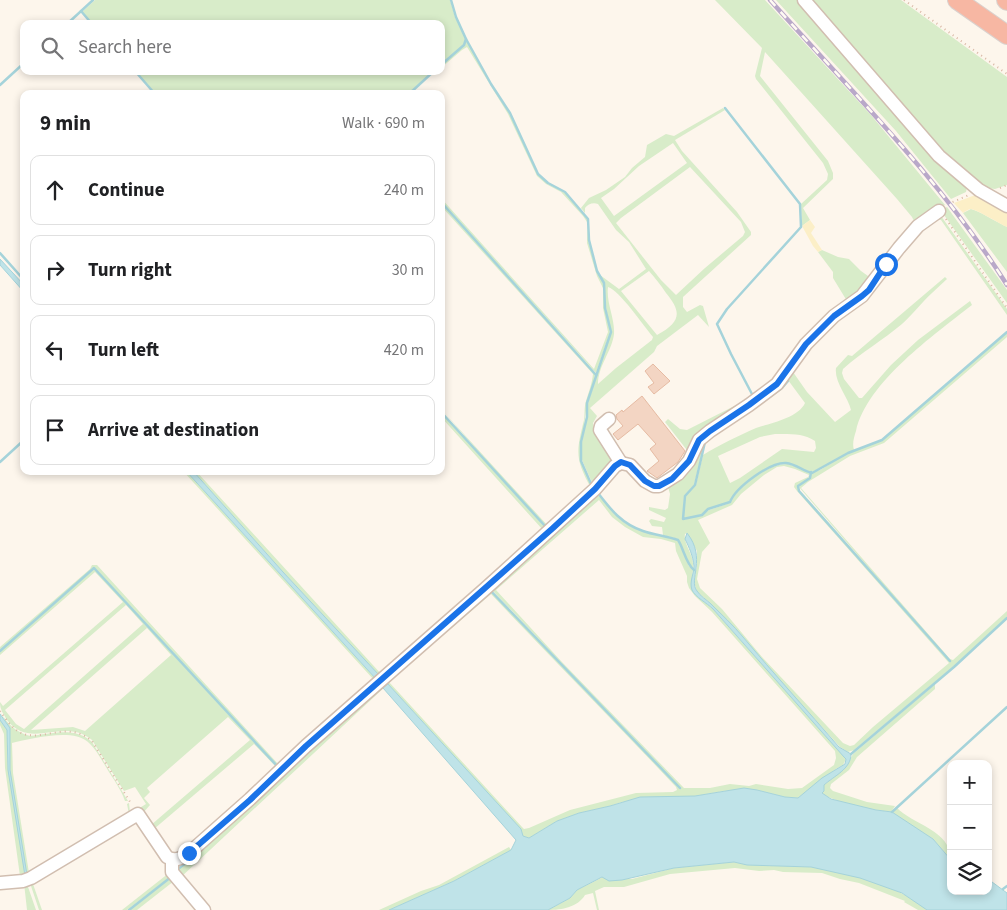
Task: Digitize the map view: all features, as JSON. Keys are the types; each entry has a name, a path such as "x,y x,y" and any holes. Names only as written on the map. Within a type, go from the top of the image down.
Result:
{"highway":[{"path":"957,0 1007,36"}],"street":[{"path":"804,0 939,156 980,190 1007,206"},
{"path":"609,419 600,426 600,430 621,462 630,465 645,481 654,486 659,486 678,474 689,461 699,440 777,384 806,344 823,326 862,296 890,258 918,226 939,210"},
{"path":"0,882 23,881 32,878 138,814 167,857 172,860 178,860 189,853 306,746 553,528 621,462"},
{"path":"172,860 172,872 204,910"}],"path":[{"path":"904,0 1007,74"},
{"path":"980,190 939,210 1007,308"},
{"path":"0,711 19,732 30,735 70,731 85,735 92,741 138,814"}],"green space":[{"path":"95,0 450,0 455,17 466,39 463,45 445,61 445,20 89,20 82,12"},
{"path":"715,0 765,0 871,115 945,205 916,225 897,199 765,52 760,76 828,161 833,173 833,179 803,208 810,220 802,226 801,204 827,180 828,174 823,163 756,79 755,76 762,48"},
{"path":"776,0 800,0 967,187 966,192 951,199 896,131"},
{"path":"812,0 901,0 1007,77 1007,185 995,189 987,188 955,164 929,137"},
{"path":"467,41 490,84 509,113 538,174 548,184 565,193 587,219 588,240 597,272 603,283 605,308 610,332 596,373 445,205 445,202 594,369 608,332 603,308 603,288 597,276 587,243 587,222 561,192 546,184 537,176 508,114 467,47 445,65 445,62"},
{"path":"139,75 429,75 412,90 152,90"},
{"path":"723,108 725,110 675,140 682,151 737,212 751,232 751,235 683,297 683,307 687,312 700,305 703,306 709,327 698,315 657,346 654,352 590,408 597,416 593,423 594,428 612,460 612,463 594,487 582,460 582,442 588,403 611,332 606,308 604,283 600,275 619,289 646,269 629,242 616,230 598,204 592,203 588,205 585,208 585,213 581,208 589,198 606,190 625,177 645,157 647,145 666,134 674,136","holes":["673,143 687,163 614,216 601,198 639,166","690,167 741,222 745,232 743,236 676,295 661,280 616,223","649,271 675,306 677,311 675,321 657,335 621,291","608,287 619,295 653,337 652,340 598,384 600,371 614,334"]},
{"path":"445,207 595,375 594,384 587,403 580,457 593,488 548,530 191,849 181,855 278,769 254,744 154,829 167,848 167,854 138,809 146,804 135,787 124,791 92,740 70,731 26,733 16,729 7,720 0,702 3,706 123,602 95,572 0,655 0,652 94,569 278,766 94,567 0,650 0,647 90,569 92,565 97,565 281,765 374,680 187,475 190,475 376,679 379,675 283,572 197,475 200,475 382,675 543,533 543,530 445,421 445,417 545,527 445,413 549,527 591,488 582,470 578,448 584,420 585,403 593,374 445,210","holes":["126,605 143,624 24,729 16,724 5,710","147,628 171,655 85,731 73,727 31,730","228,717 250,740 151,825 143,813 150,805 144,798 150,792 147,788"]},
{"path":"947,207 1007,290 1007,303 944,215 943,209"},
{"path":"971,209 1007,227 1007,272 963,213"},
{"path":"941,216 1007,309 1007,315 941,220 936,219"},
{"path":"935,219 920,232 912,234"},
{"path":"822,250 838,257 849,259 861,271 873,277 847,301 833,278 833,272 818,252"},
{"path":"945,277 947,279 902,324 843,369 844,379 859,398 862,398 891,365 918,340 970,301 972,305 921,345 873,395 856,431 853,443 854,450 849,453 882,440 1007,333 1007,337 884,443 850,456 801,488 950,659 953,660 1007,611 1007,617 954,666 854,750 848,752 840,747 760,659 743,637 697,592 694,582 697,551 687,533 685,538 692,559 693,569 690,567 678,539 663,535 662,527 652,526 649,521 651,519 664,522 666,518 649,510 649,507 665,510 668,508 670,494 668,487 691,467 706,436 776,387 804,349 802,359 793,372 807,392 835,422 851,410 837,379 836,368 848,355 852,356","holes":["788,380 805,403 802,408 790,416 756,428 703,455 696,485 685,496 683,518 684,496 694,485 704,443 709,436 756,404 773,395","775,434 796,434 811,438 815,441 816,448 814,452 782,449 730,483 718,456 760,437","846,454 820,470 811,473 810,479 799,487 949,661 799,491 798,485 808,479 810,473 788,464 772,467 747,483 739,490 730,503 709,510 702,515 683,520 702,514 708,509 729,502 738,489 754,476 771,466 779,463 786,463 812,472","784,466 809,475 795,483 794,487 949,663 854,745 850,746 843,743 762,657 722,609 700,588 697,579 702,552 710,543 698,520 732,505 741,494 764,475 777,467"]},
{"path":"752,397 690,454 665,422 668,419 680,429 687,430"},
{"path":"598,495 618,517 631,527 678,541 689,566 693,570 692,585 695,593 713,609 846,759 843,765 798,798 785,797 757,790 724,791 696,796 622,802 579,813 557,821 529,838 523,836 520,829 388,684 180,878 177,871 273,783 490,591 680,788 492,590","holes":["599,500 612,517 625,527 643,537 675,543 676,551 687,576 689,588 835,751 834,765 802,788 788,789 756,784 749,786 730,784 710,788 684,788 561,661 496,590","491,594 676,787 677,790 673,792 636,793 570,810 529,828 524,829 522,827 389,682"]},
{"path":"935,684 935,689 857,757 849,770 831,784 830,788 833,791 867,802 895,806 891,812 864,808 821,793 824,785 846,767 853,754"},
{"path":"0,712 12,727 30,736 62,732 85,737 92,742 128,801 125,801 96,751 88,742 81,738 62,735 40,737 12,743 13,773 29,873 122,818 35,874 20,876 5,768 4,734 0,720 7,730 8,770 10,770 10,729"},
{"path":"129,803 130,813 127,804"},
{"path":"896,807 938,835 947,846 947,855 933,839 892,813"},
{"path":"131,823 135,823 33,884 42,910 39,910 30,883 27,884 36,910 27,910 24,883"},
{"path":"509,847 511,850 454,881 389,910 379,910 439,885"},
{"path":"734,862 810,867 838,872 872,881 889,888 917,902 927,910 918,910 905,901 859,883 822,873 759,871 735,868 670,874 624,887 604,887 595,891 599,910 597,910 593,893 585,895 569,907 548,910 570,898 577,890 603,877 632,879 674,868"},
{"path":"169,873 170,877 127,910 122,910"},
{"path":"171,878 174,881 137,910 130,910"}],"sand":[{"path":"978,194 1007,212 1007,227 973,209 963,213 954,203"},
{"path":"810,220 815,227 811,233 822,250 818,252 802,226"}],"water":[{"path":"0,259 20,281 20,288 0,265"},
{"path":"190,475 197,475 283,572 379,675 376,679"},
{"path":"687,533 696,551 697,559 694,581 698,593 736,629 839,747 851,754 848,764 824,785 822,793 831,799 892,812 933,839 947,855 947,895 992,895 992,882 1007,893 1007,910 927,910 902,893 860,878 811,867 747,865 734,862 674,868 622,880 609,881 602,877 577,890 570,898 548,910 389,910 454,881 511,850 516,840 383,688 388,684 521,829 523,836 529,838 557,821 579,813 640,797 695,796 744,788 798,798 822,778 845,764 846,759 713,609 694,593 691,584 694,566 692,555 685,539"},
{"path":"0,714 10,728 10,770 27,875 25,876 8,770 7,730 0,720"}],"building":[{"path":"653,364 670,381 654,394 648,387 654,383 645,371"},
{"path":"642,396 685,451 678,462 657,478 647,471 659,461 650,449 656,444 638,424 618,440 613,434 623,426 616,415 622,410 623,412"}],"waterway":[{"path":"71,20 93,0"},
{"path":"445,62 464,45 466,39 451,0"},
{"path":"81,11 89,20"},
{"path":"466,39 491,84 510,113 538,174 548,183 565,192 588,219 589,240 597,271 604,283 605,308 611,332 587,403 587,417 581,442 581,461 592,486"},
{"path":"0,85 20,67"},
{"path":"138,75 152,90"},
{"path":"413,90 430,75"},
{"path":"725,108 800,204 801,227 727,309 717,324 753,396"},
{"path":"445,206 596,375"},
{"path":"0,253 20,276"},
{"path":"705,442 695,485 685,496 683,519 702,515 708,509 730,502 733,496 746,483 771,467 786,463 812,473 848,453 882,440 1007,332"},
{"path":"768,398 788,381"},
{"path":"445,416 545,526"},
{"path":"0,462 20,444"},
{"path":"811,472 810,478 798,486 799,491 950,661"},
{"path":"598,493 612,511 629,524 647,532 678,540 689,564 694,570"},
{"path":"0,651 94,568 278,767"},
{"path":"490,590 680,788"},
{"path":"851,754 954,667 1007,618"},
{"path":"892,812 1007,707"},
{"path":"177,870 188,861"},
{"path":"129,910 171,877"},
{"path":"1003,889 1007,886"}],"railway":[{"path":"770,0 925,173 954,209 1007,285"}],"route":[{"path":"189,853 250,800 306,746 553,528 595,489 615,466 621,462 630,465 645,481 654,486 659,486 678,474 689,461 699,440 777,384 806,344 834,316 869,290 876,276 886,264"}]}
